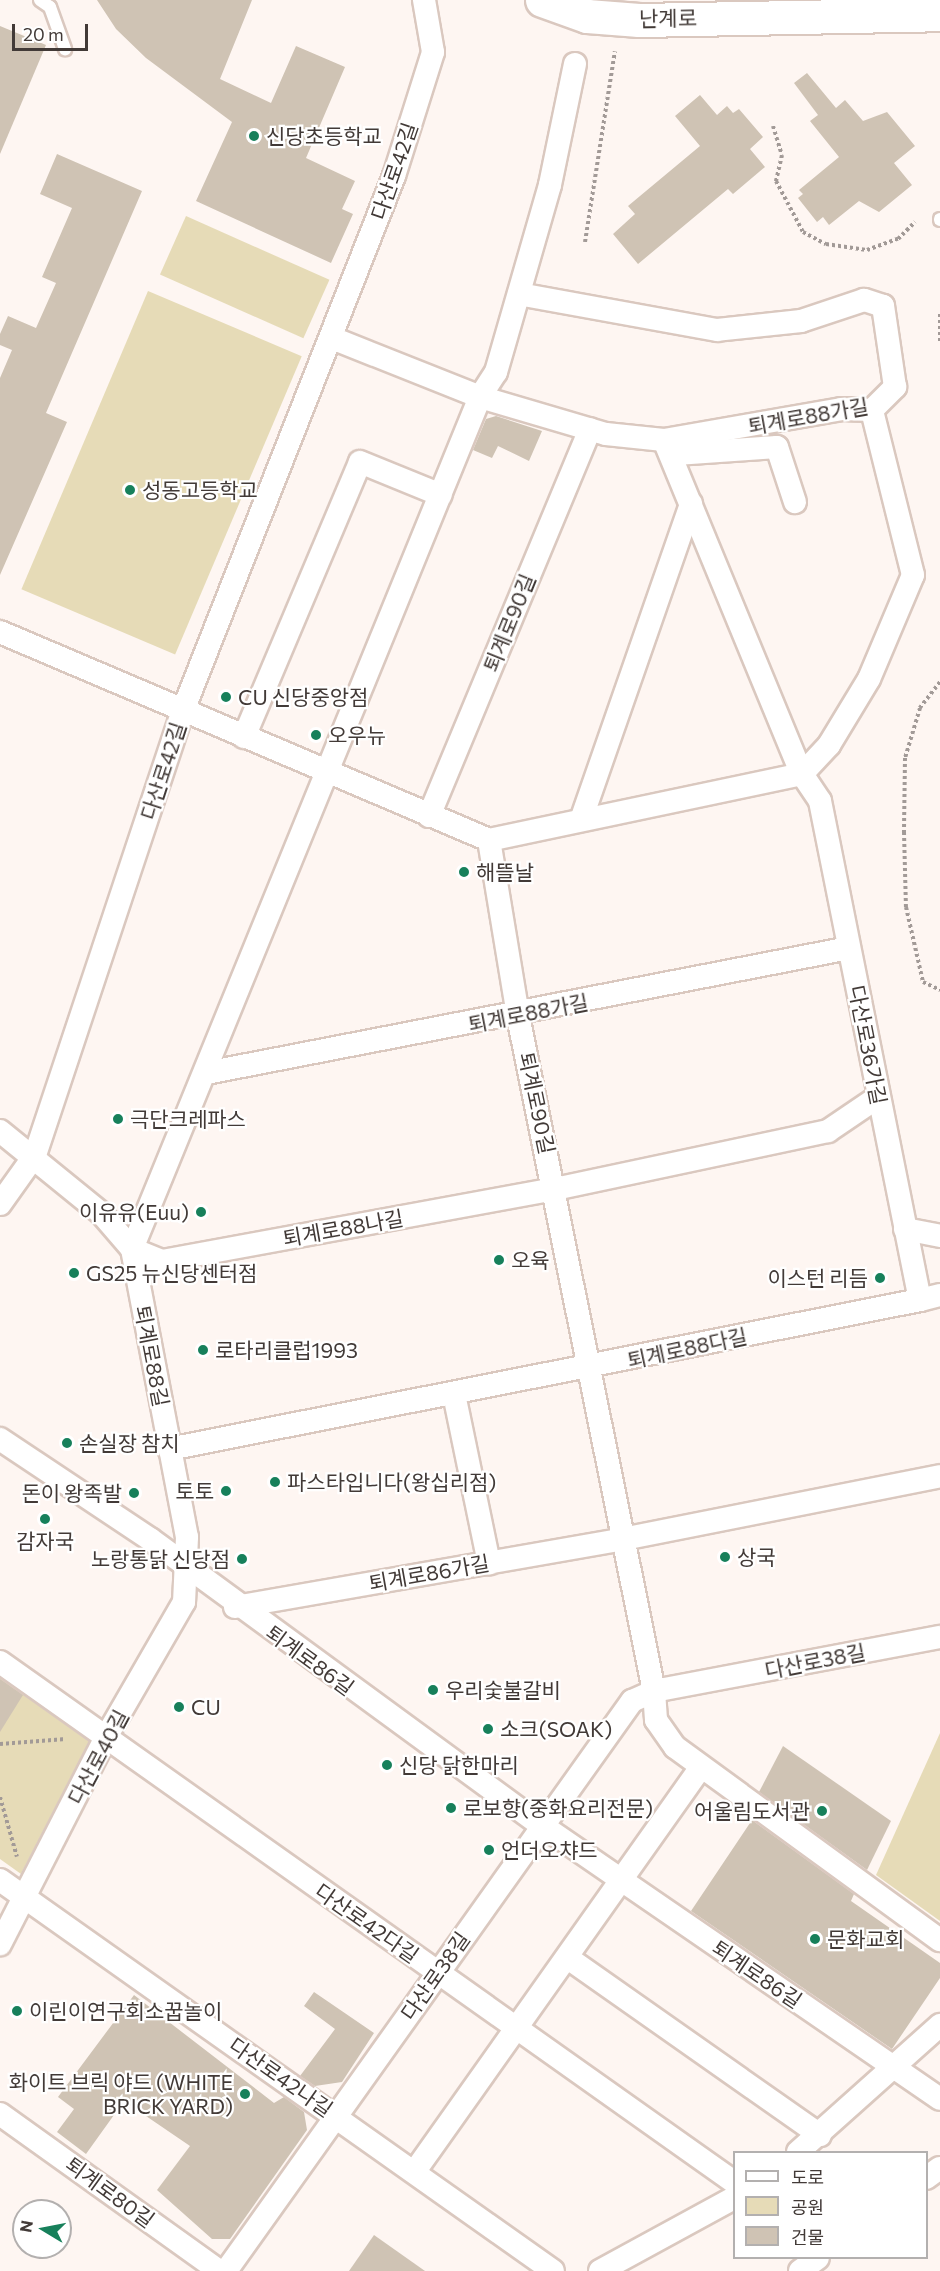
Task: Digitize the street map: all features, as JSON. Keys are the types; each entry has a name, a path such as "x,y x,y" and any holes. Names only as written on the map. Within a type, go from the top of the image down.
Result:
{"main road":[{"name":"난계로","path":"542,0 587,16 639,20 940,14"}],"street":[{"name":"다산로42길","path":"0,1204 35,1155 182,713 332,338 394,176 433,52 424,0"},
{"path":"0,1131 35,1155 132,1249 331,772 480,397 496,372 550,185 575,64"},
{"name":"퇴계로88가길","path":"519,294 717,330 801,321 864,300 883,306 896,387 872,410 841,409 668,447"},
{"path":"332,338 480,397"},
{"name":"퇴계로88가길","path":"480,397 590,429 668,447 777,447 795,502"},
{"path":"0,633 182,713 331,772 489,840 802,774 829,745 869,679 913,575 872,410"},
{"name":"퇴계로90길","path":"429,816 590,429"},
{"path":"668,447 802,774"},
{"path":"244,737 360,462 441,495"},
{"path":"581,820 691,504"},
{"name":"다산로36가길","path":"802,774 820,801 905,1229 930,1298"},
{"name":"퇴계로90길","path":"489,840 518,1016 555,1189"},
{"name":"퇴계로88가길","path":"206,1073 518,1016 849,948"},
{"name":"퇴계로88나길","path":"132,1249 162,1261 555,1189 828,1131 878,1097"},
{"path":"555,1189 622,1539 654,1691 656,1720 700,1769 940,1940"},
{"path":"905,1229 940,1236"},
{"name":"퇴계로88길","path":"132,1249 169,1449 188,1537 187,1568"},
{"name":"퇴계로88다길","path":"169,1449 590,1368 930,1298"},
{"path":"454,1394 489,1563"},
{"name":"퇴계로86길","path":"0,1439 187,1568 235,1607 540,1824 940,2098"},
{"name":"퇴계로86가길","path":"235,1607 622,1539 940,1476"},
{"name":"다산로40길","path":"0,1944 26,1899 106,1737 184,1602 187,1568"},
{"name":"다산로38길","path":"225,2271 438,1974 540,1824 632,1701 654,1691 940,1637"},
{"name":"다산로42다길","path":"0,1662 733,2181"},
{"path":"415,2171 514,2027 568,1958 700,1769"},
{"name":"다산로42나길","path":"0,1880 336,2115 553,2271"},
{"path":"568,1958 820,2135"},
{"path":"799,2151 820,2135 940,2025"},
{"name":"퇴계로80길","path":"0,2114 219,2271"},
{"path":"928,2177 940,2168"},
{"path":"600,2271 733,2199"},
{"path":"800,2271 817,2259"}],"lane":[{"path":"40,0 50,7 65,49"}],"path":[{"path":"585,242 615,51"},
{"path":"773,126 782,155 776,181 803,232 826,244 867,250 898,239 915,222"},
{"path":"940,314 940,343"},
{"path":"940,682 920,708 905,758 904,832 906,906 923,981 940,990"},
{"path":"0,1744 106,1737"},
{"path":"0,1797 26,1899"}],"green space":[{"path":"186,216 329,280 303,338 160,274"},
{"path":"148,291 302,356 175,654 21,589"},
{"path":"0,1674 92,1737 21,1874 0,1859"},
{"path":"940,1733 940,1921 876,1875"}],"building":[{"path":"97,0 252,0 220,79 271,103 296,46 345,67 306,158 355,181 342,209 353,214 331,263 196,201 232,122 146,58 116,29"},
{"path":"0,26 46,45 0,154"},
{"path":"807,73 836,108 845,100 863,121 887,112 915,146 894,163 912,185 879,212 859,201 829,225 823,217 817,222 798,198 803,194 799,190 839,157 810,121 818,115 794,83"},
{"path":"700,95 717,115 727,106 733,113 739,109 763,137 750,149 765,167 733,194 728,189 638,264 613,234 635,214 628,206 700,146 675,116"},
{"path":"57,154 142,191 46,413 67,422 0,575 0,378 12,350 0,345 0,334 8,316 36,328 56,283 42,277 72,208 40,194"},
{"path":"496,416 542,431 529,461 498,446 492,458 473,450 486,419"},
{"path":"0,1679 23,1695 0,1732"},
{"name":"어울림도서관","path":"783,1746 891,1821 867,1870 759,1792"},
{"name":"문화교회","path":"752,1820 854,1894 851,1901 940,1963 940,1978 892,2049 691,1911"},
{"path":"314,1992 374,2033 342,2082 315,2086 300,2076 335,2029 304,2006"},
{"path":"134,1995 274,2103 284,2097 304,2112 307,2130 230,2239 212,2239 157,2190 190,2146 124,2101 86,2154 57,2132 74,2109 58,2097"},
{"path":"374,2235 425,2271 349,2271"}],"place":[{"name":"신당초등학교","path":"254,136"},
{"name":"성동고등학교","path":"130,490"},
{"name":"CU 신당중앙점","path":"226,697"},
{"name":"오우뉴","path":"316,735"},
{"name":"해뜰날","path":"464,872"},
{"name":"극단크레파스","path":"118,1119"},
{"name":"이유유(Euu)","path":"201,1212"},
{"name":"오육","path":"499,1260"},
{"name":"GS25 뉴신당센터점","path":"74,1273"},
{"name":"이스턴 리듬","path":"880,1278"},
{"name":"로타리클럽1993","path":"203,1350"},
{"name":"손실장 참치","path":"67,1443"},
{"name":"파스타입니다(왕십리점)","path":"275,1482"},
{"name":"토토","path":"226,1491"},
{"name":"돈이 왕족발","path":"134,1493"},
{"name":"감자국","path":"45,1519"},
{"name":"상국","path":"725,1557"},
{"name":"노랑통닭 신당점","path":"242,1559"},
{"name":"우리숯불갈비","path":"433,1690"},
{"name":"CU","path":"179,1707"},
{"name":"소크(SOAK)","path":"488,1729"},
{"name":"신당 닭한마리","path":"387,1765"},
{"name":"로보향(중화요리전문)","path":"451,1808"},
{"name":"어울림도서관","path":"822,1811"},
{"name":"언더오챠드","path":"489,1850"},
{"name":"문화교회","path":"815,1939"},
{"name":"이린이연구회소꿉놀이","path":"17,2011"},
{"name":"화이트 브릭 야드 (WHITE BRICK YARD)","path":"245,2094"}]}
